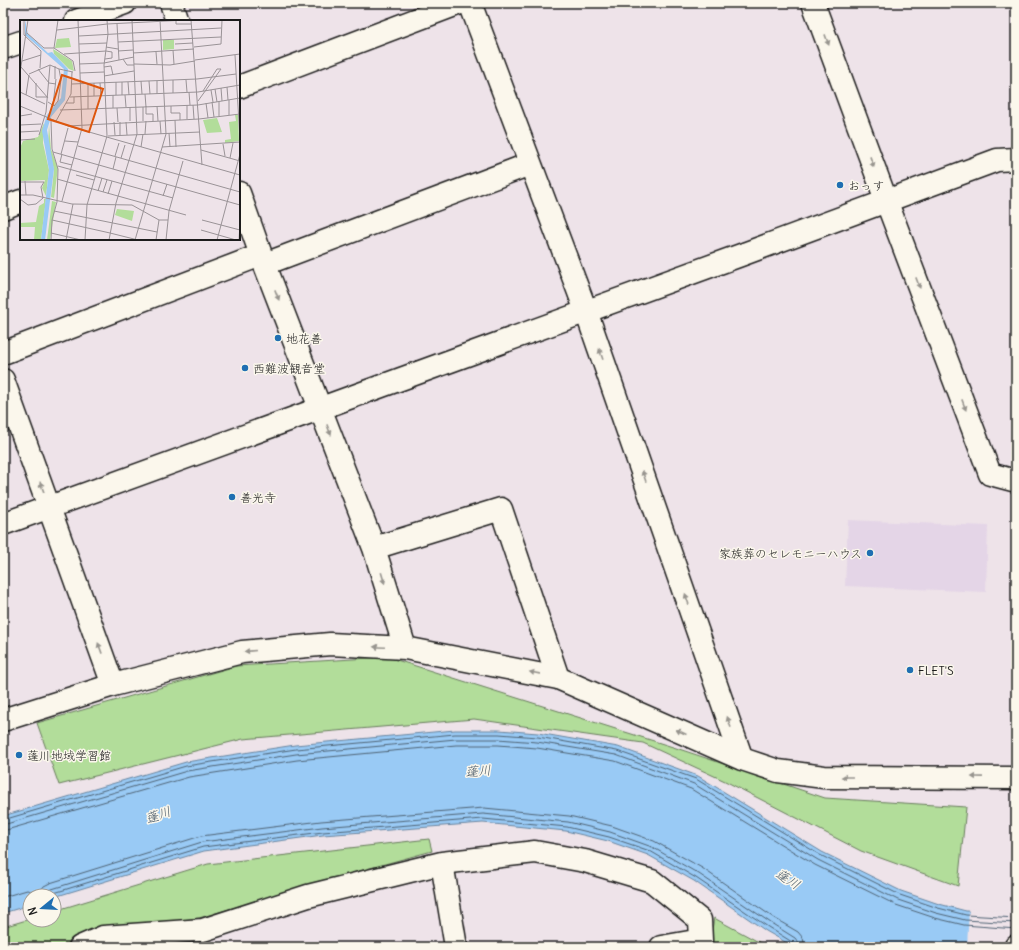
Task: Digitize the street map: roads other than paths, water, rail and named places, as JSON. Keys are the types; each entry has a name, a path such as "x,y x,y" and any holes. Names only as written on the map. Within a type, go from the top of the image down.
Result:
{"street":[{"path":"79,20 125,3"},
{"path":"171,3 177,20"},
{"path":"240,87 460,3"},
{"path":"470,3 586,311 742,759"},
{"path":"813,3 990,474 1016,481"},
{"path":"3,48 20,42"},
{"path":"3,524 741,255 996,160 1016,159"},
{"path":"3,353 530,164"},
{"path":"240,196 374,548 405,648"},
{"path":"3,208 20,201"},
{"path":"3,380 113,685"},
{"path":"374,548 501,509 558,678"},
{"path":"3,720 113,685 242,652 330,644 405,648 558,678 742,759 778,771 824,777 1016,778"},
{"path":"80,947 103,937 203,930 308,896 442,863 535,852 585,861 652,881 700,920 701,944 661,947"},
{"path":"442,863 456,947"}],"water":[{"name":"蓬川","path":"455,730 499,730 538,733 618,747 698,776 822,852 901,891 939,904 966,911 1016,914 1016,947 794,947 766,931 694,881 648,855 608,841 566,831 483,823 323,835 204,851 62,895 62,888 22,888 22,907 3,913 3,816 186,762 295,745"}],"place":[{"name":"おっす","path":"840,185"},
{"name":"地花善","path":"278,338"},
{"name":"西難波観音堂","path":"245,368"},
{"name":"善光寺","path":"232,497"},
{"name":"家族葬のセレモニーハウス","path":"870,553"},
{"name":"FLET'S","path":"910,670"},
{"name":"蓬川地域学習館","path":"19,755"}]}
